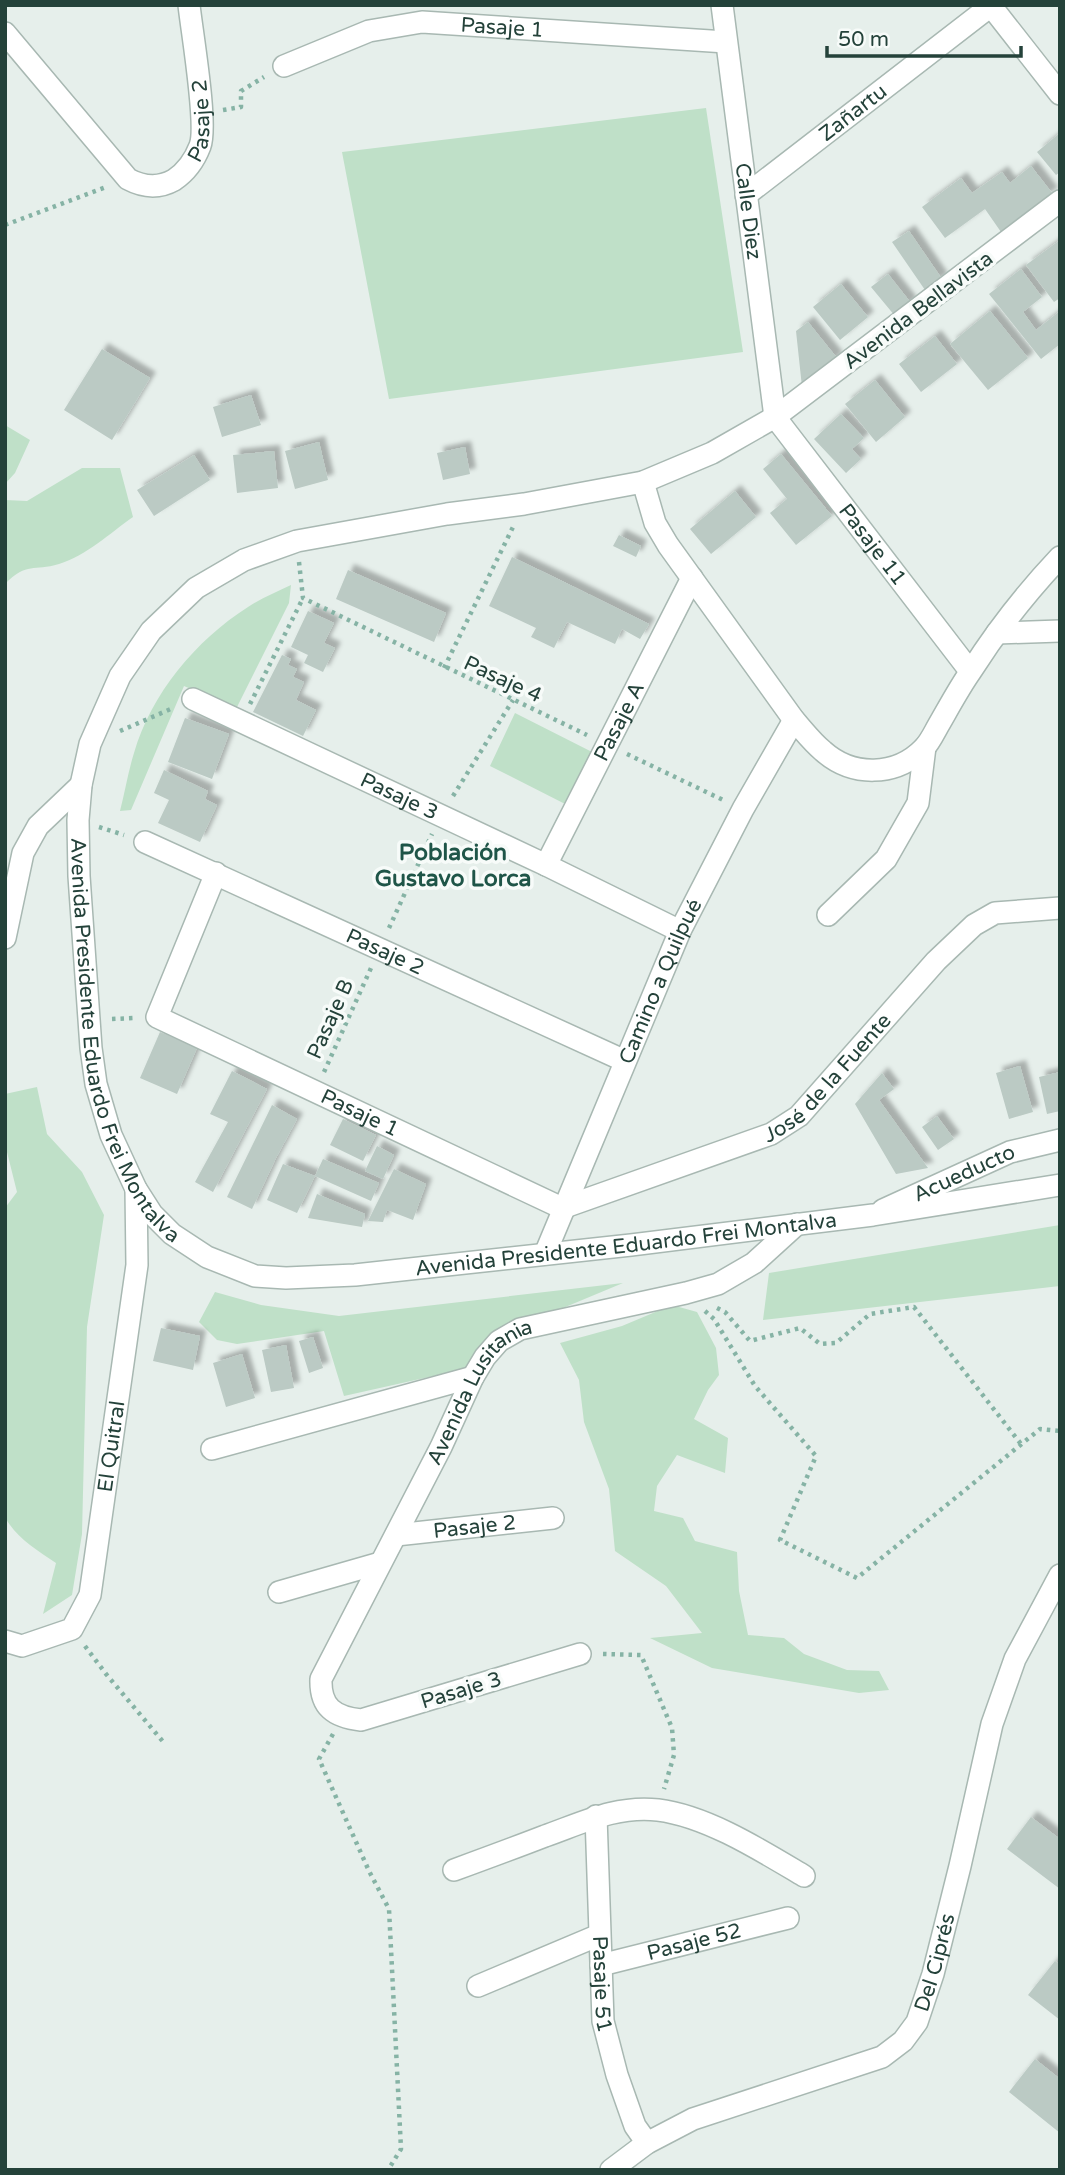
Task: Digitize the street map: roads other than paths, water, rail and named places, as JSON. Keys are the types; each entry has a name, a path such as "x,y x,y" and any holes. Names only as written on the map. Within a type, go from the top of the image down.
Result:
{"street":[{"name":"Pasaje 2","path":"5,33 128,179 149,187 171,181 182,174 201,144 201,114 189,5"},
{"name":"Calle Diez","path":"722,5 775,417"},
{"path":"991,6 1060,94"},
{"name":"Zañartu","path":"746,195 991,6"},
{"name":"Pasaje 1","path":"284,66 369,31 422,22 726,42"},
{"name":"Avenida Bellavista","path":"775,417 1060,201"},
{"name":"Avenida Presidente Eduardo Frei Montalva","path":"775,417 712,453 643,482 297,541 244,560 196,588 151,631 120,676 90,744 81,785 78,821 88,1021 96,1084 111,1135 136,1189 152,1214 172,1234 207,1257 255,1276 286,1278 355,1275 873,1215 1060,1185"},
{"name":"Pasaje 11","path":"775,417 970,671"},
{"path":"643,482 655,523 794,720 824,751 845,765 860,770 877,771 894,767 910,760 925,747 970,671 1033,586 1060,557"},
{"name":"Pasaje A","path":"546,865 692,578"},
{"path":"997,633 1060,631"},
{"name":"Pasaje 3","path":"193,699 680,931"},
{"name":"Camino a Quilpué","path":"545,1254 680,931 743,809 794,720"},
{"path":"828,915 886,859 918,803 925,747"},
{"path":"5,938 23,853 38,826 81,785"},
{"name":"Pasaje 2","path":"145,842 625,1061"},
{"name":"Pasaje 1","path":"216,873 157,1017 562,1208"},
{"name":"José de la Fuente","path":"562,1208 786,1127 827,1086 936,961 974,925 995,913 1060,908"},
{"name":"Acueducto","path":"873,1215 1010,1152 1060,1140"},
{"name":"El Quitral","path":"5,1641 22,1646 72,1629 90,1595 137,1265 136,1189"},
{"name":"Avenida Lusitania","path":"342,1718 326,1705 321,1692 321,1679 442,1447 473,1377 499,1341 520,1329 718,1284 754,1263 797,1224"},
{"path":"212,1449 473,1377"},
{"name":"Pasaje 2","path":"396,1535 554,1518"},
{"path":"279,1592 380,1563"},
{"name":"Del Ciprés","path":"611,2170 647,2143 694,2119 882,2057 903,2041 917,2022 933,1974 992,1724 1014,1659 1060,1575"},
{"name":"Pasaje 3","path":"342,1718 361,1720 580,1654"},
{"path":"454,1870 596,1816 621,1810 656,1810 681,1814 721,1831 804,1876"},
{"name":"Pasaje 51","path":"596,1816 603,2021 635,2126 647,2143"},
{"name":"Pasaje 52","path":"601,1965 788,1918"},
{"path":"478,1986 599,1935"}],"district":[{"name":"Población Gustavo Lorca","path":"453,865"}]}
